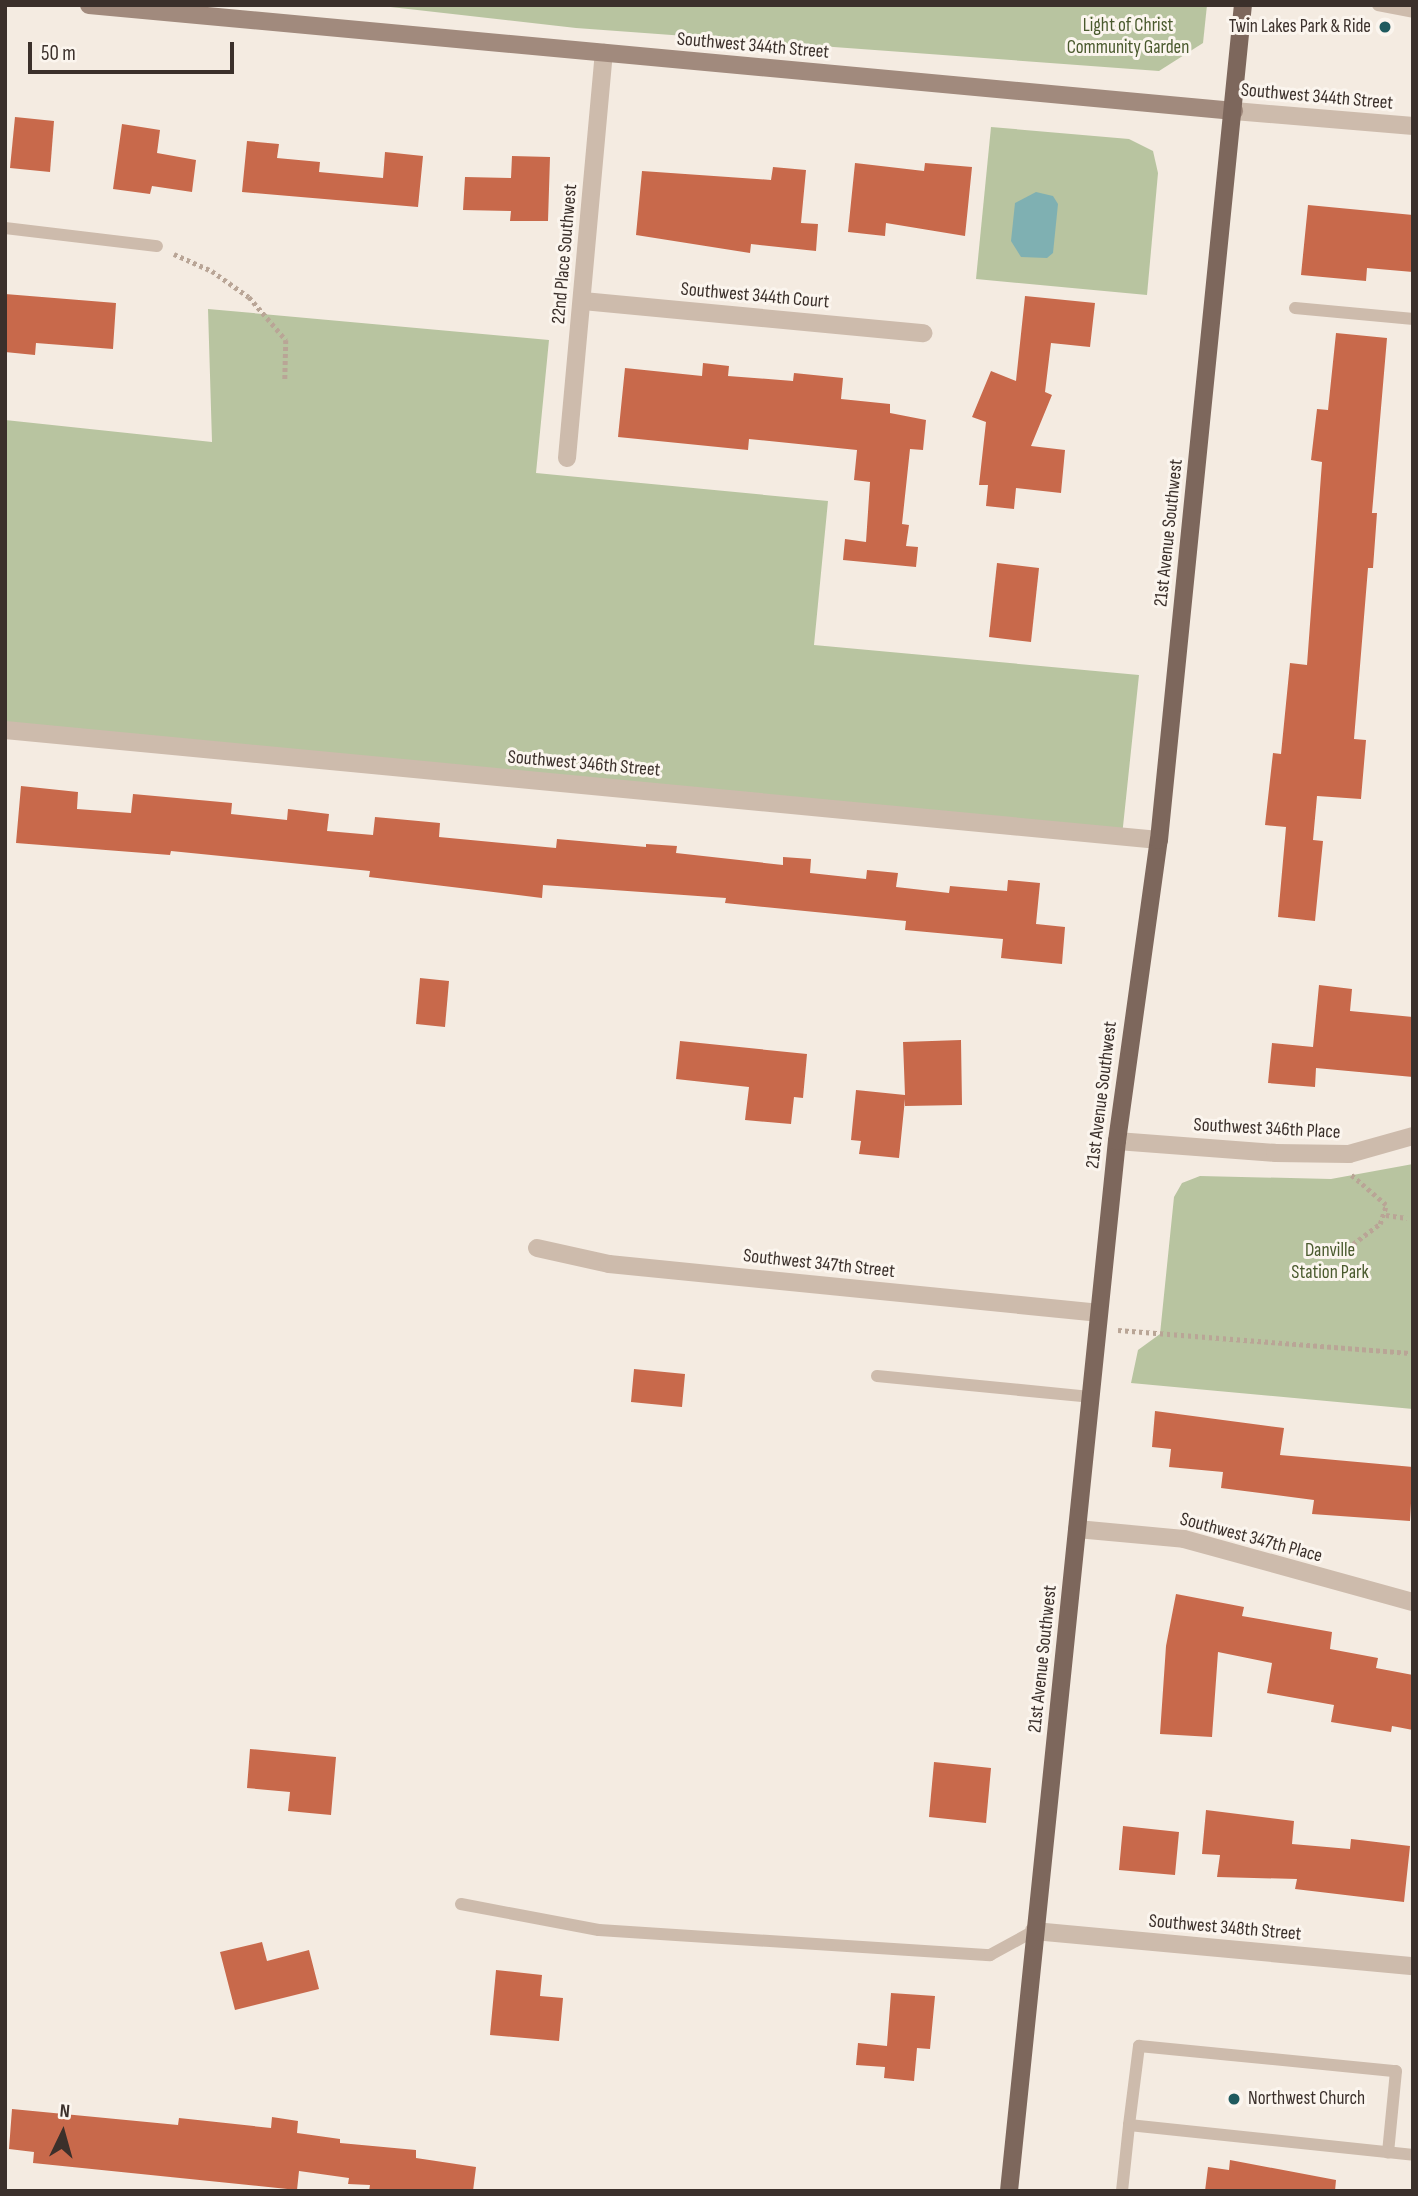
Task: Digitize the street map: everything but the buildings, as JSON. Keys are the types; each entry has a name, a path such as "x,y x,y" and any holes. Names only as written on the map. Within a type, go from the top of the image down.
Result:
{"main road":[{"name":"21st Avenue Southwest","path":"1009,2191 1116,1141 1158,840 1243,5"}],"street":[{"name":"Southwest 344th Street","path":"89,5 1413,126"},
{"name":"22nd Place Southwest","path":"567,458 604,53"},
{"name":"Southwest 344th Court","path":"583,301 923,333"},
{"name":"Southwest 346th Street","path":"5,730 1158,840"},
{"name":"Southwest 346th Place","path":"1116,1141 1275,1153 1349,1154 1413,1136"},
{"name":"Southwest 347th Street","path":"537,1248 609,1264 1098,1321"},
{"name":"Southwest 347th Place","path":"1077,1529 1185,1539 1413,1602"},
{"name":"Southwest 348th Street","path":"1034,1931 1413,1966"}],"lane":[{"path":"1378,5 1413,12"},
{"path":"5,228 157,246"},
{"path":"1295,308 1413,319"},
{"path":"877,1376 1090,1397"},
{"path":"461,1904 599,1930 990,1955 1034,1931"},
{"path":"1122,2191 1139,2046 1396,2071 1388,2152"},
{"path":"1129,2125 1413,2155"}],"path":[{"path":"157,246 212,271 249,297 286,340 285,380"},
{"path":"1349,1154 1355,1182 1380,1197 1386,1215"},
{"path":"1351,1254 1353,1244 1386,1215 1407,1218"},
{"path":"1098,1321 1413,1353"}],"green space":[{"name":"Light of Christ Community Garden","path":"373,5 1207,5 1203,43 1159,71 576,28"},
{"path":"991,127 1129,139 1153,151 1158,173 1147,295 976,279"},
{"path":"208,309 549,340 536,473 828,501 814,645 1139,675 1122,836 5,730 5,420 212,442"},
{"name":"Danville Station Park","path":"1413,1164 1413,1409 1131,1383 1138,1350 1160,1334 1174,1197 1182,1183 1200,1176 1331,1179"}],"water":[{"path":"1036,192 1053,196 1058,204 1053,253 1047,258 1021,257 1011,241 1015,203"}],"place":[{"name":"Twin Lakes Park & Ride","path":"1385,27"},
{"name":"Northwest Church","path":"1234,2099"}]}
